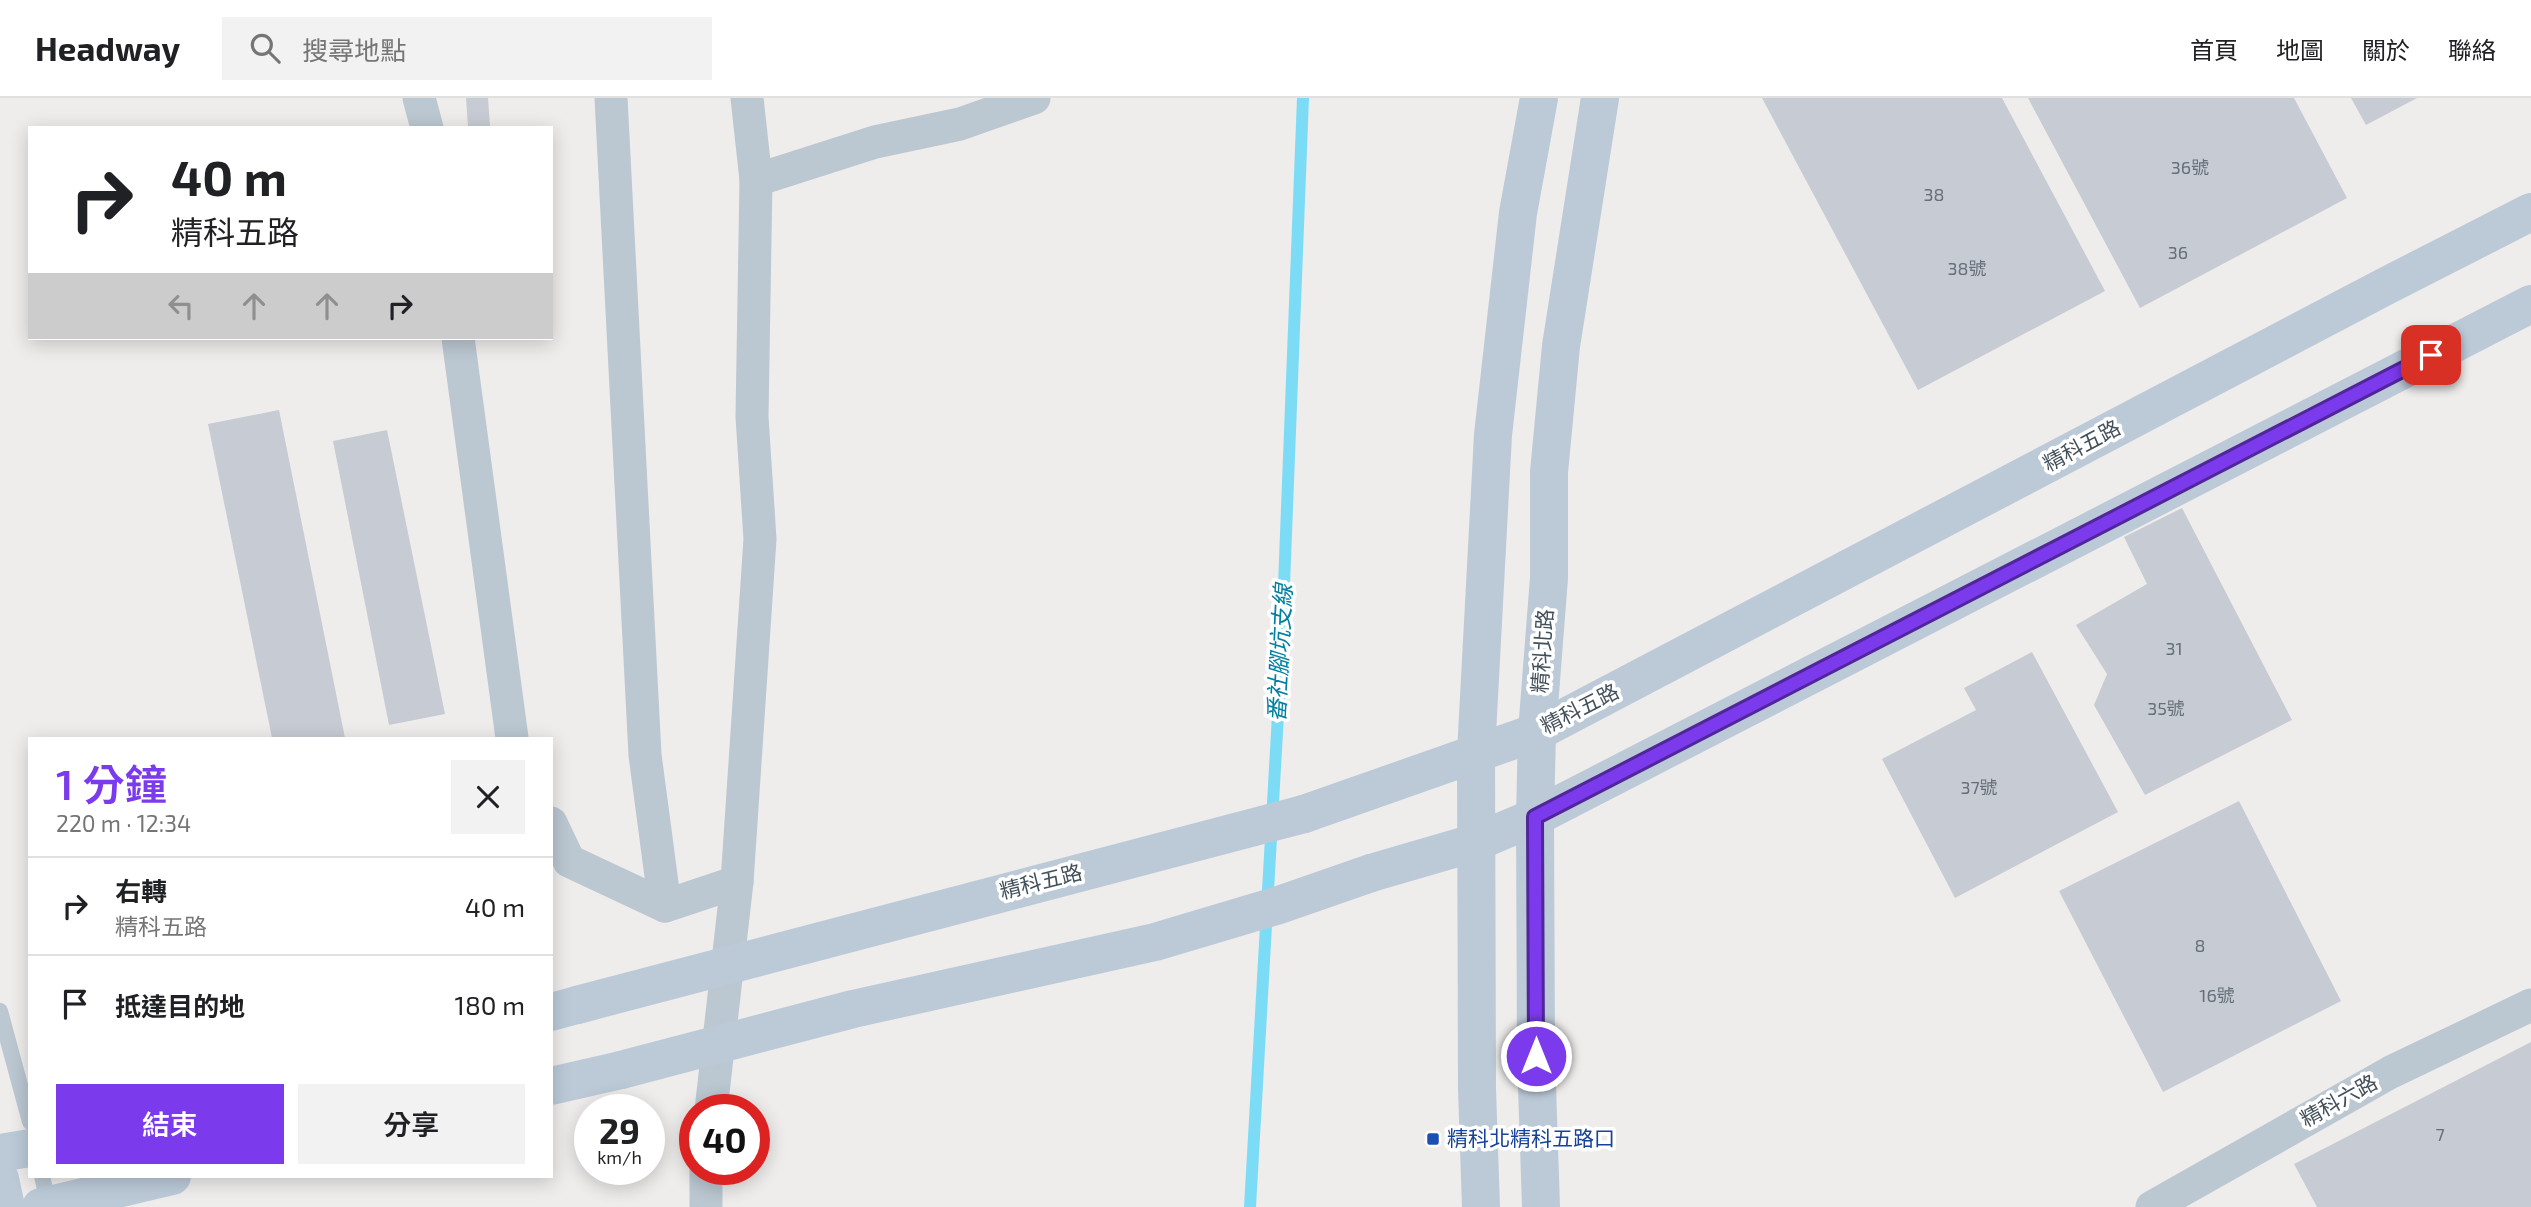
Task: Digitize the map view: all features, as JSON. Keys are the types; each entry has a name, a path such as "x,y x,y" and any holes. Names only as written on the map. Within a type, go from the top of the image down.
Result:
{"street":[{"path":"419,98 427,126"},
{"path":"611,98 645,755 665,906"},
{"path":"713,1094 737,882 760,539 752,417 756,180 747,98"},
{"path":"756,180 874,142 960,124 1034,98"},
{"path":"1481,1207 1474,843 1476,753 1493,435 1518,213 1539,98"},
{"name":"精科北路","path":"1541,1207 1536,1056 1535,817 1537,732 1549,578 1549,472 1561,346 1600,98"},
{"name":"精科五路","path":"564,1008 1304,814 1537,732 2531,212"},
{"path":"553,1086 853,1009 1155,942 1474,843 1535,817 2531,304"},
{"path":"458,340 512,737"},
{"path":"553,827 569,860 665,906 737,882"},
{"name":"精科六路","path":"2152,1207 2391,1072 2531,1005"},
{"path":"0,1153 28,1148"},
{"path":"45,1199 161,1178"},
{"path":"0,1179 6,1207"},
{"path":"706,1185 706,1207"}],"lane":[{"path":"0,1010 28,1115"}],"building":[{"path":"466,98 488,98 490,126 468,126"},
{"path":"1762,98 2002,98 2105,291 1918,390"},
{"path":"2028,98 2294,98 2347,198 2140,308"},
{"path":"2351,98 2417,98 2366,125"},
{"path":"279,410 345,737 272,737 208,424"},
{"path":"387,430 445,714 389,725 333,441"},
{"path":"2182,508 2292,720 2145,795 2094,705 2107,674 2076,625 2147,584 2124,537"},
{"path":"2032,652 2118,812 1955,898 1882,759 1976,710 1964,688"},
{"path":"2239,801 2341,1001 2163,1092 2059,891"},
{"path":"2531,1042 2531,1207 2317,1207 2294,1164"}],"waterway":[{"name":"番社腳坑支線","path":"1250,1207 1281,662 1303,98"}],"place":[{"name":"精科北精科五路口","path":"1433,1139"}],"route":[{"path":"1536,1056 1535,817 2431,355"}]}
